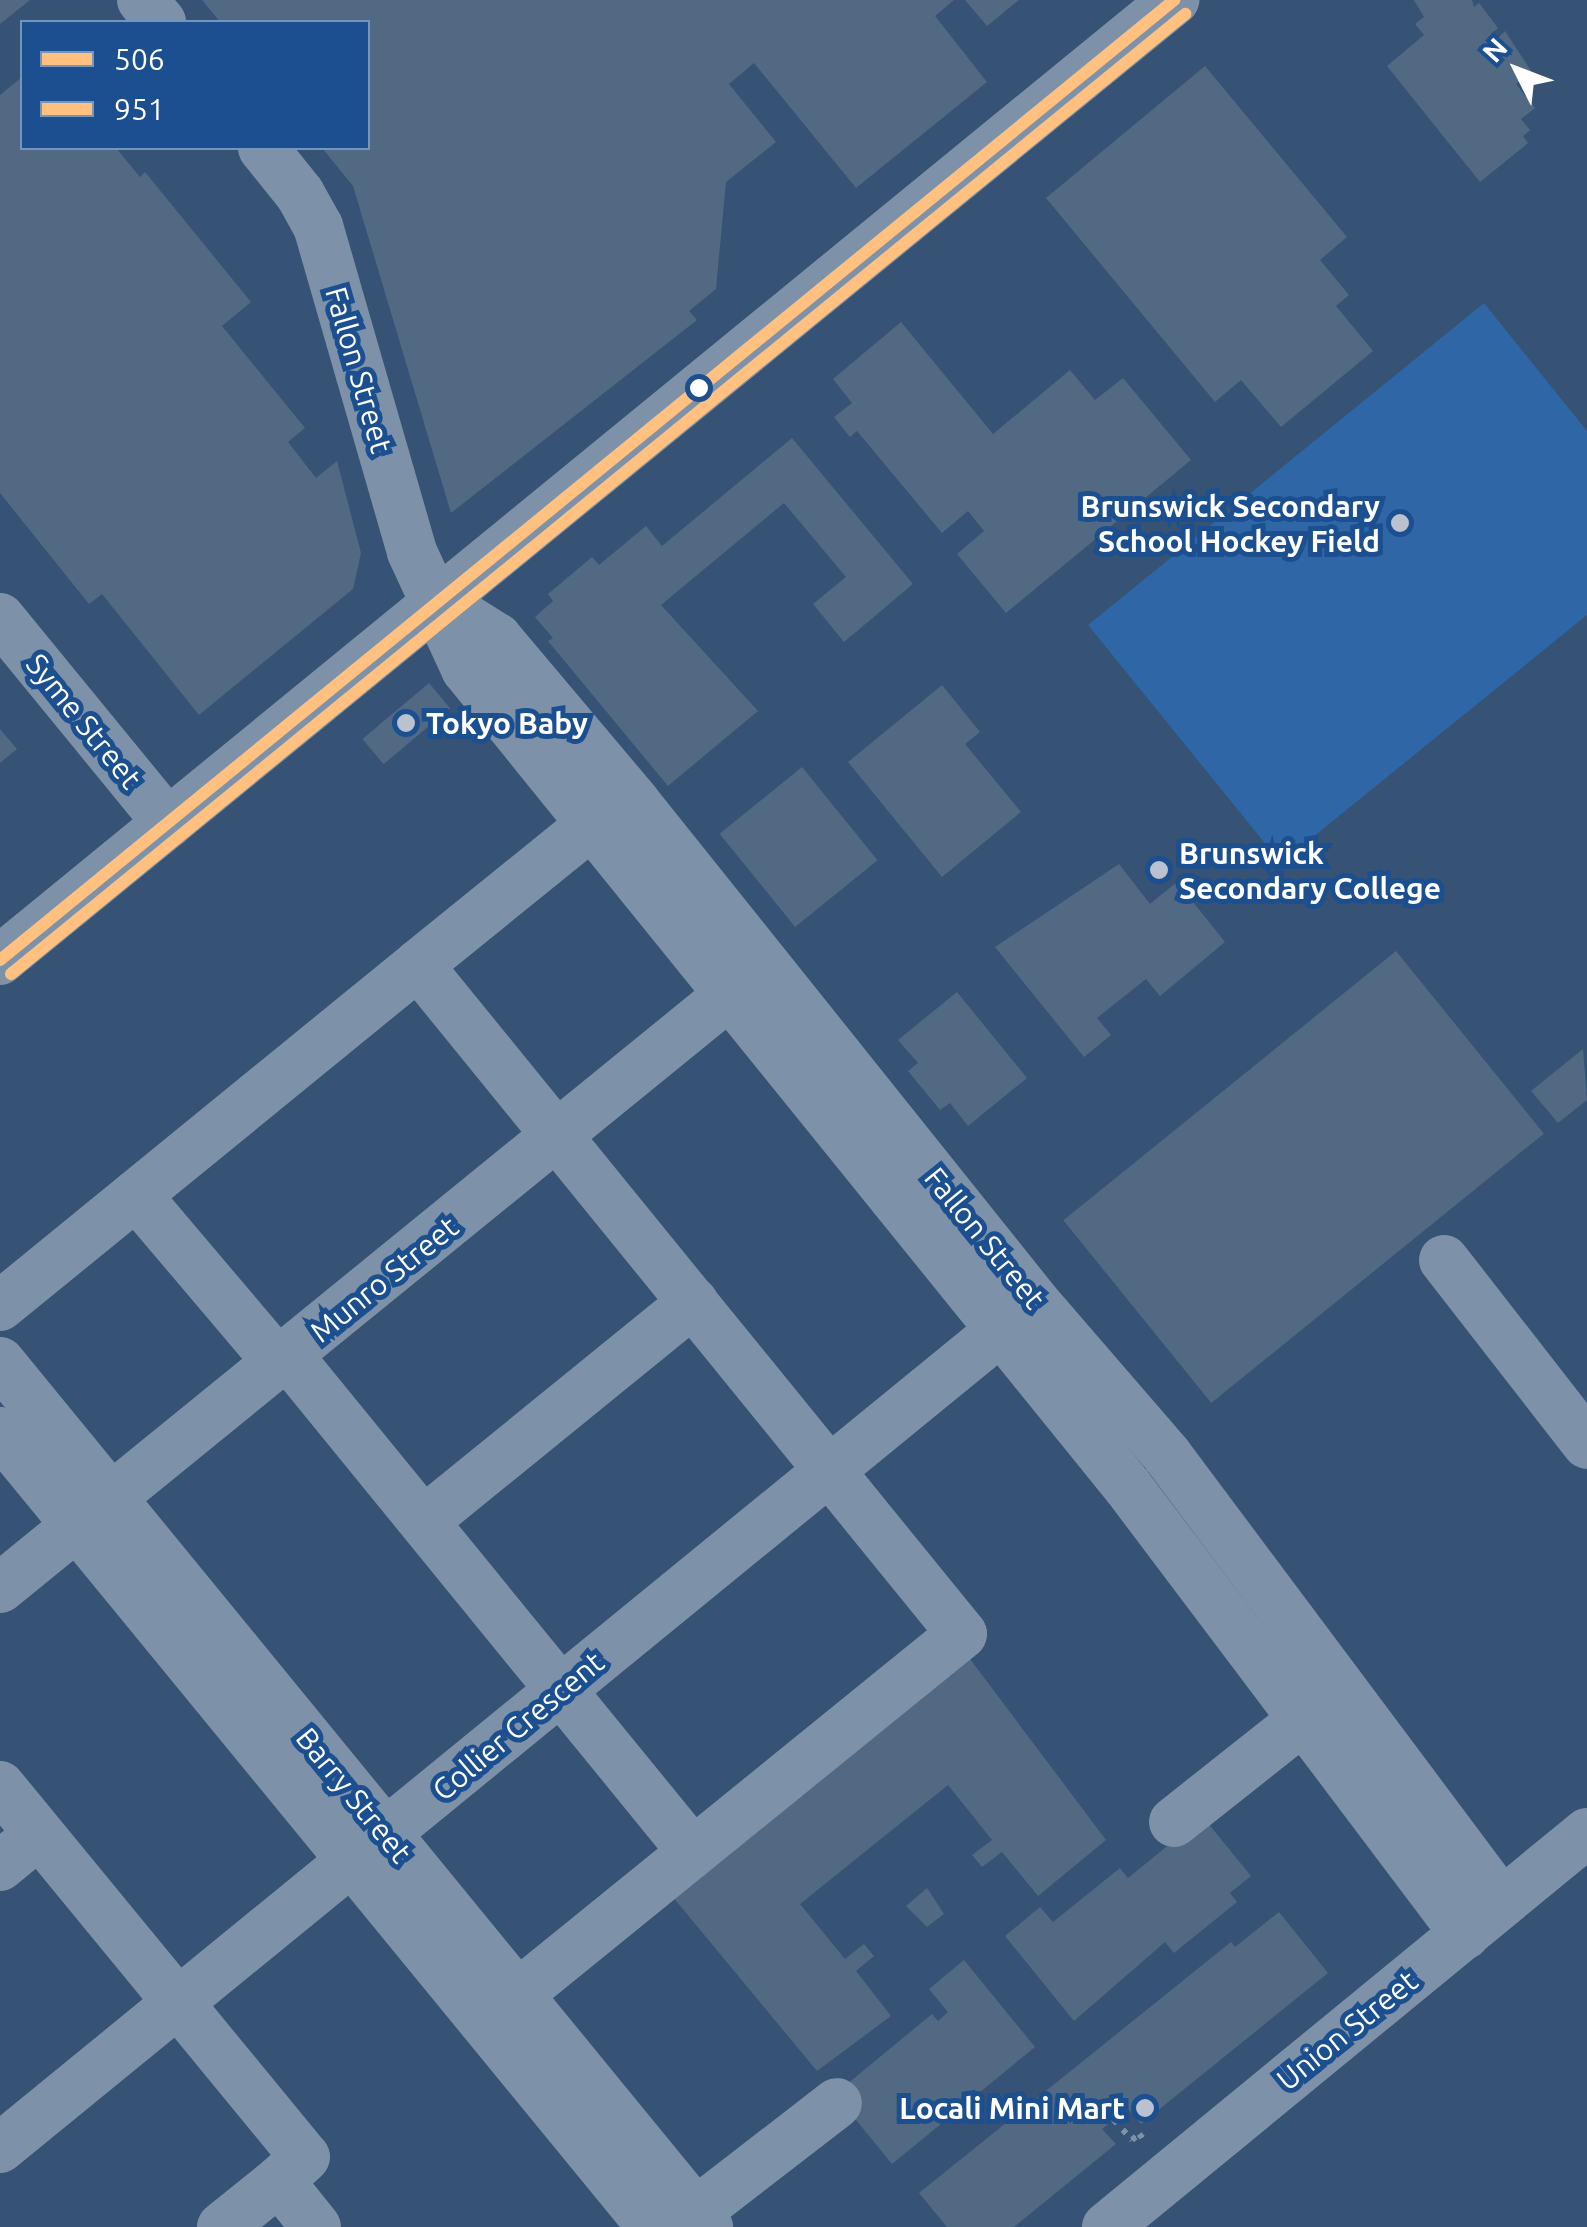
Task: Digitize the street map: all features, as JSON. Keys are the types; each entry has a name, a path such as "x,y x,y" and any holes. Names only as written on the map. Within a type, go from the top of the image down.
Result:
{"street":[{"path":"142,0 159,20"},
{"path":"0,960 1174,0"},
{"name":"Fallon Street","path":"265,150 300,194 318,226 412,552 438,601 466,669 592,824 748,979"},
{"name":"Fallon Street","path":"438,601 497,638 748,979 1019,1316 1304,1719 1484,1918"},
{"name":"Syme Street","path":"0,618 168,823"},
{"path":"0,1306 592,824"},
{"path":"418,964 962,1634 518,1995"},
{"name":"Munro Street","path":"0,1588 284,1361 748,979"},
{"path":"136,1195 424,1521 692,1850"},
{"path":"1444,1260 1587,1444"},
{"path":"424,1521 693,1302"},
{"name":"Fallon Street","path":"1019,1316 1167,1454 1484,1918"},
{"name":"Collier Crescent","path":"0,2148 1019,1316"},
{"name":"Barry Street","path":"0,1362 94,1512 685,2222"},
{"name":"Barry Street","path":"0,1432 94,1512"},
{"path":"1174,1822 1304,1719"},
{"path":"0,1786 306,2157 222,2227"},
{"name":"Union Street","path":"1106,2227 1587,1833"},
{"path":"0,1866 39,1834"},
{"name":"Barry Street","path":"370,1848 518,1995 685,2222"},
{"path":"685,2222 837,2103"},
{"path":"278,2182 316,2227"}],"shaded area":[{"name":"Brunswick Secondary School Hockey Field","path":"1484,303 1587,431 1587,615 1281,863 1088,625"}],"building":[{"path":"0,0 30,0 0,24"},
{"path":"202,0 954,0 935,16 987,82 856,188 754,63 729,84 776,142 726,182 716,289 689,311 697,320 451,513 353,186 324,150 370,150 370,20 218,20"},
{"path":"965,0 1019,0 987,26"},
{"path":"1414,0 1472,0 1474,7 1479,3 1498,28 1493,32 1498,38 1505,31 1531,71 1516,84 1535,108 1521,119 1530,130 1523,136 1528,143 1480,182 1387,66 1424,35 1415,24 1424,17"},
{"path":"1205,66 1347,237 1320,260 1349,295 1336,306 1373,351 1281,427 1241,380 1215,402 1046,198"},
{"path":"20,79 20,150 118,150 140,177 145,172 251,302 222,326 305,428 288,442 316,478 337,461 361,553 353,589 199,715 102,594 89,604 0,493 0,95"},
{"path":"901,322 993,434 1070,370 1095,400 1123,378 1191,460 1006,613 957,554 984,531 968,511 942,533 857,431 850,437 834,417 852,403 833,379"},
{"path":"792,438 913,584 844,642 813,604 846,577 784,503 661,605 758,711 668,786 548,641 553,638 535,617 553,601 548,594 592,557 599,565 646,526 662,546"},
{"name":"Tokyo Baby","path":"429,683 450,708 384,764 362,739"},
{"path":"942,685 980,732 965,744 1021,812 942,877 848,762"},
{"path":"0,729 17,749 0,763"},
{"path":"802,767 878,860 795,927 720,834"},
{"path":"1119,864 1150,904 1177,882 1225,942 1160,996 1146,979 1097,1018 1111,1035 1084,1057 995,947"},
{"path":"1396,951 1544,1134 1211,1403 1063,1220"},
{"path":"957,992 1027,1078 968,1126 950,1103 940,1110 908,1071 918,1063 898,1040"},
{"path":"1583,1049 1587,1100 1558,1123 1531,1091"},
{"path":"961,1647 1106,1840 1038,1896 1002,1852 982,1867 972,1855 992,1840 948,1785 800,1904 845,1959 864,1944 874,1956 856,1971 891,2016 817,2071 667,1890"},
{"path":"1203,1817 1251,1876 1230,1893 1237,1902 1174,1953 1165,1942 1074,2021 1005,1936 1040,1907 1053,1922 1120,1868 1128,1878"},
{"path":"927,1888 944,1914 927,1927 906,1906"},
{"path":"1279,1912 1328,1973 1141,2124 1128,2109 1102,2129 1116,2144 1014,2227 947,2227 919,2193 1231,1942 1235,1947"},
{"path":"964,1960 1035,2047 892,2164 835,2094 932,2014 938,2021 948,2012 929,1989"}],"transit line":[{"name":"506","path":"0,960 1174,0"},
{"name":"951","path":"11,974 1185,14"}],"place":[{"name":"Brunswick Secondary School Hockey Field","path":"1400,523"},
{"name":"Tokyo Baby","path":"406,723"},
{"name":"Brunswick Secondary College","path":"1159,870"},
{"name":"Locali Mini Mart","path":"1145,2108"}]}
